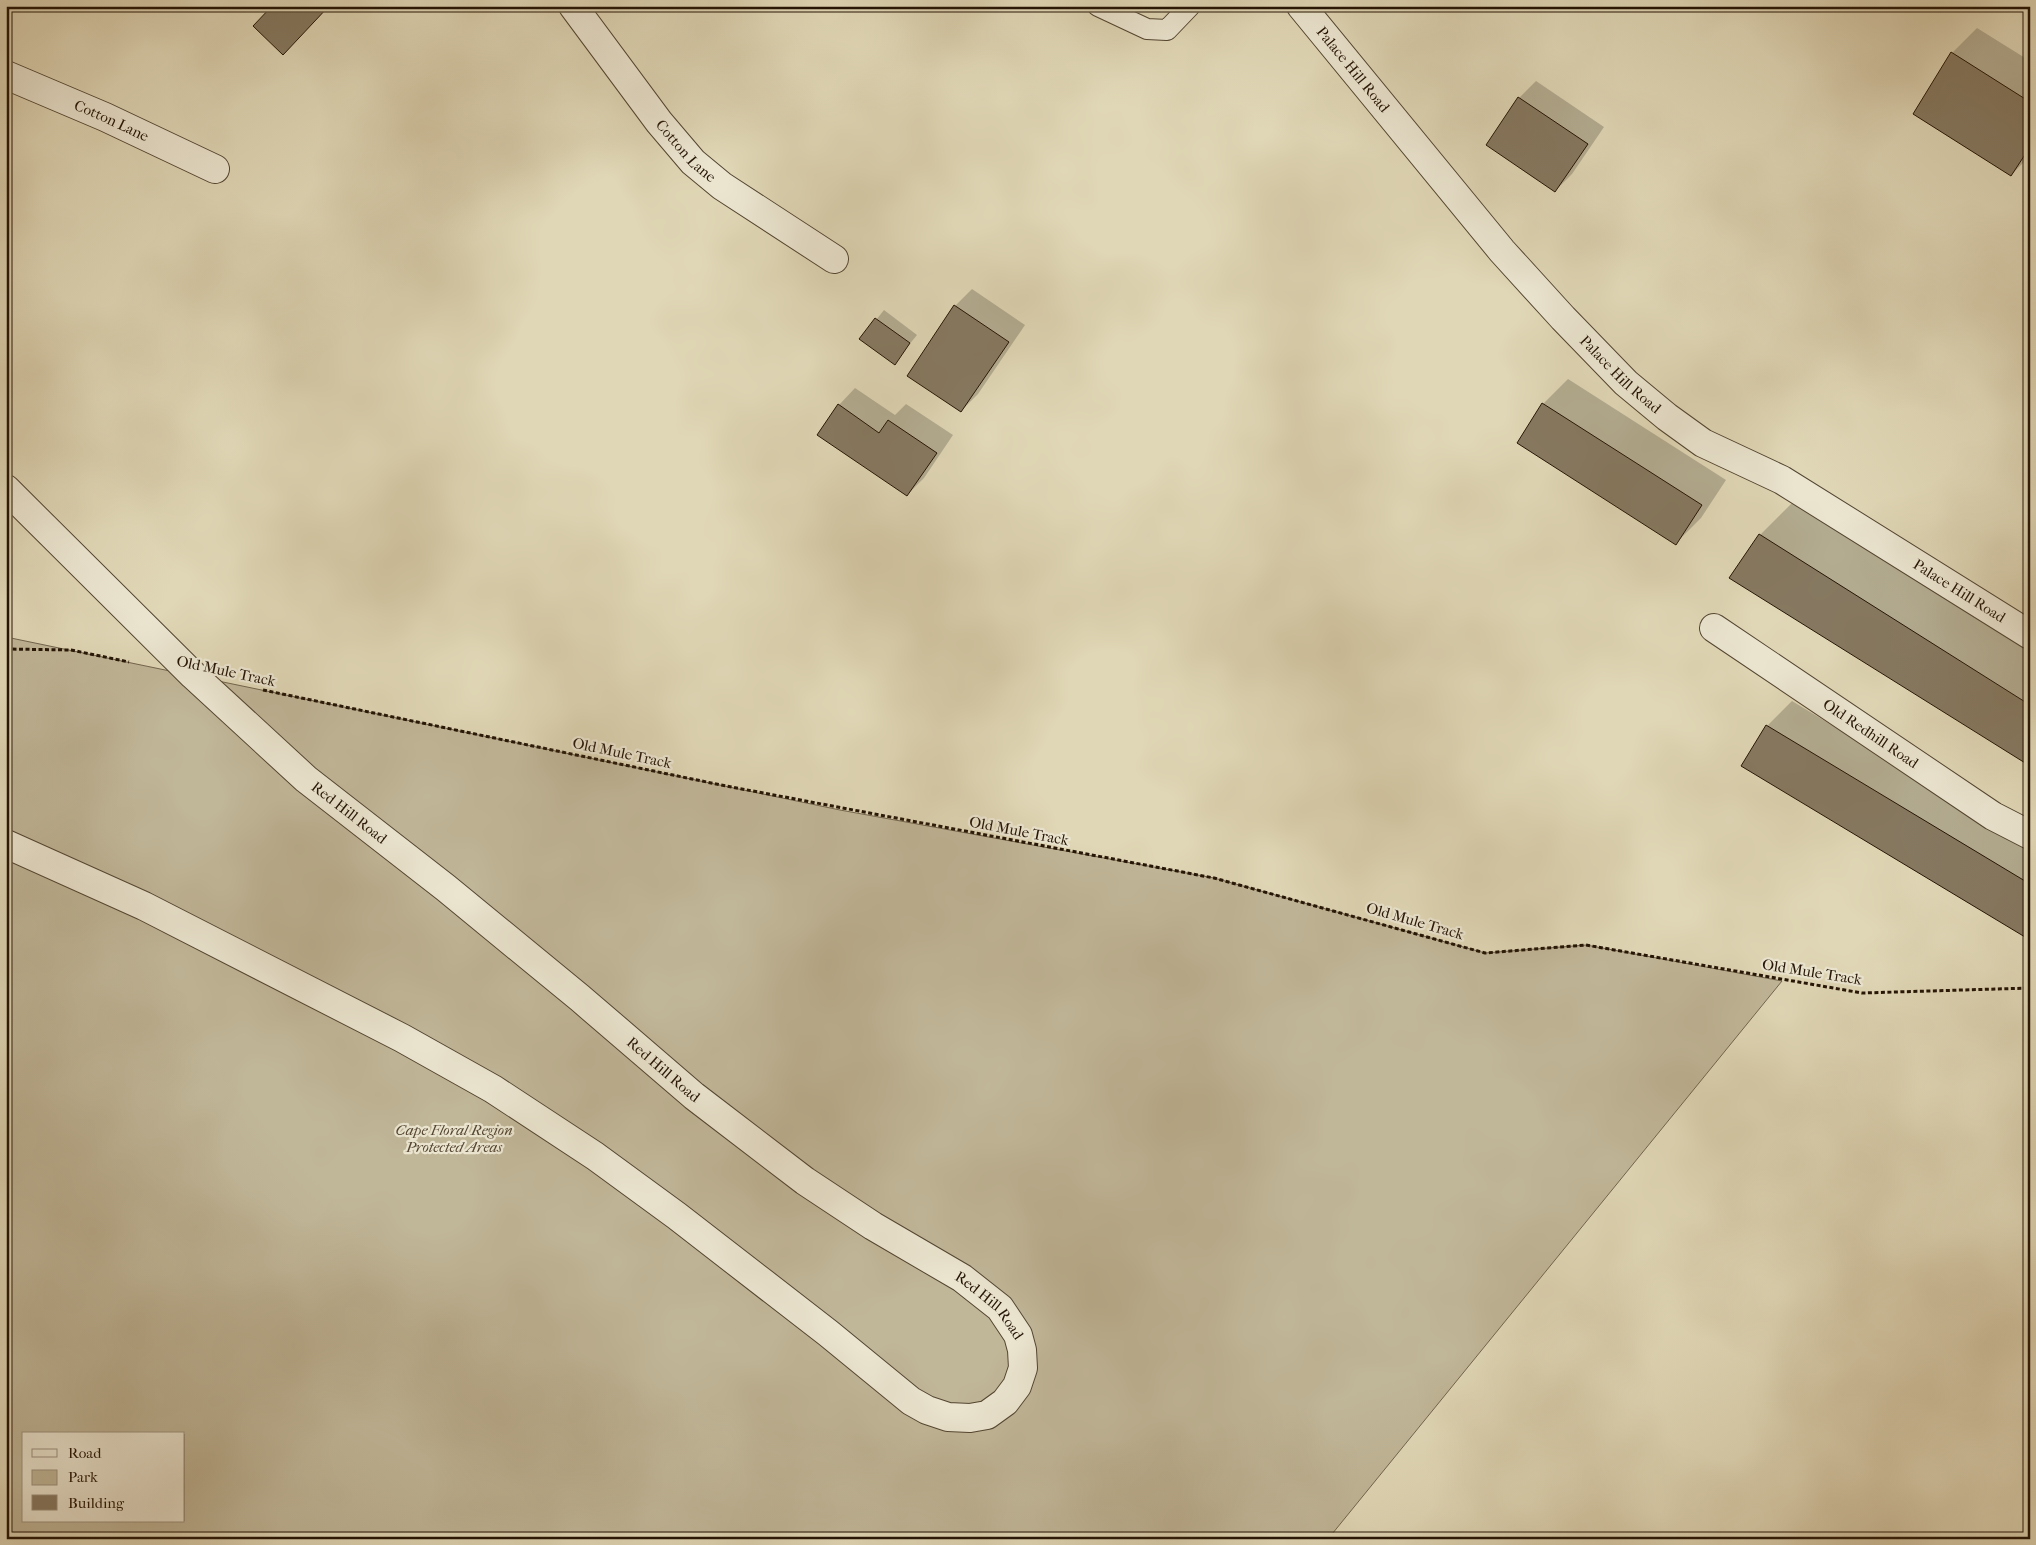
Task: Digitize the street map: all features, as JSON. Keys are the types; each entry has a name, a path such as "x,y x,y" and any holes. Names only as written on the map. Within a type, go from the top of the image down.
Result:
{"street":[{"name":"Cotton Lane","path":"573,6 659,122 693,162 722,186 834,259"},
{"name":"Palace Hill Road","path":"1301,6 1502,251 1563,318 1633,388 1667,417 1703,443 1782,480 2030,635"},
{"name":"Cotton Lane","path":"6,75 105,117 215,169"},
{"name":"Red Hill Road","path":"6,489 193,675 306,779 446,888 580,998 694,1096 805,1181 873,1226 962,1278 1000,1308 1018,1334 1022,1350 1023,1368 1017,1386 1005,1402 987,1415 970,1418 948,1417 927,1410 911,1401 828,1333 677,1216 594,1156 493,1089 402,1038 144,906 6,844"},
{"name":"Old Redhill Road","path":"1714,628 1993,816 2030,835"}],"lane":[{"path":"1098,6 1147,30 1166,30 1190,6"}],"path":[{"path":"6,649 71,650 136,664"},
{"name":"Old Mule Track","path":"254,688 721,785 1214,878 1485,952 1586,945 1862,993 2030,988"}],"green space":[{"name":"Cape Floral Region Protected Areas","path":"6,637 840,810 1214,878 1485,953 1586,945 1782,981 1328,1539 6,1539"}],"building":[{"path":"272,6 329,6 283,55 253,26"},
{"path":"1951,52 2030,102 2030,147 2011,176 1913,114"},
{"path":"1518,97 1588,144 1555,192 1486,145"},
{"path":"954,305 1009,342 961,412 907,376"},
{"path":"875,318 910,343 895,365 859,339"},
{"path":"1542,403 1702,505 1676,545 1517,443"},
{"path":"838,404 879,433 888,420 937,453 907,496 817,435"},
{"path":"1759,534 2030,705 2030,766 1729,578"},
{"path":"1766,725 2030,884 2030,940 1741,766"}]}
